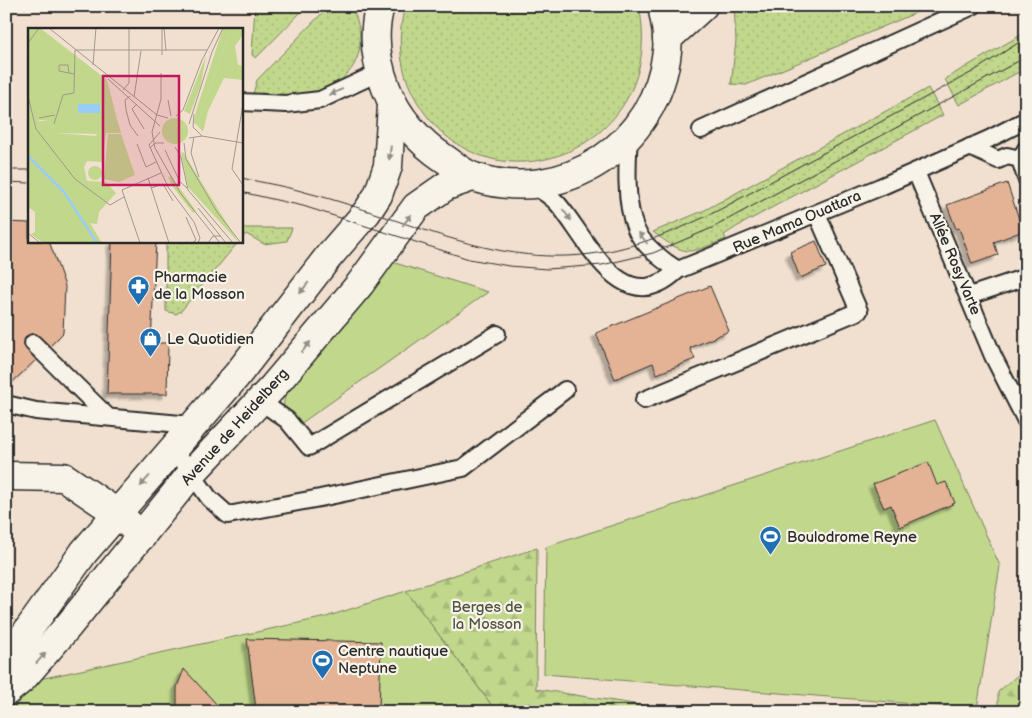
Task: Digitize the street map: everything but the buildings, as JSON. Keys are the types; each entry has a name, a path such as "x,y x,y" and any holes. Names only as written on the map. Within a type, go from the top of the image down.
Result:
{"street":[{"path":"375,12 376,47 380,72 392,105 428,148 472,176 498,182 530,184 574,175 604,159 629,138 656,96 667,52 662,6"},
{"path":"667,39 703,6"},
{"path":"6,661 74,565 173,447 237,375 378,195 388,166 391,150 392,105"},
{"name":"Avenue de Heidelberg","path":"6,692 22,679 70,625 191,474 260,401 360,284 416,208 446,186 472,176"},
{"path":"6,476 64,477 117,513 142,536"}],"lane":[{"path":"701,130 974,6"},
{"path":"242,102 286,104 320,100 380,72"},
{"name":"Rue Mama Ouattara","path":"530,184 547,193 558,203 583,237 592,254 618,280 635,286 653,286 667,280 678,270 916,172 1026,120"},
{"path":"629,138 627,173 635,228 653,253 678,270"},
{"path":"970,147 998,160 1007,156 1023,154 1026,178"},
{"name":"Allée Rosy Varte","path":"916,172 994,356 1026,421"},
{"path":"644,400 859,311 817,214"},
{"path":"969,296 1026,277"},
{"path":"260,401 287,420 309,447 497,334"},
{"path":"33,343 108,417"},
{"path":"173,447 209,498 228,515 463,468 565,390"},
{"path":"6,404 36,411 192,425"}],"green space":[{"path":"255,6 307,6 256,58 252,55"},
{"path":"329,6 351,6 357,21 360,35 359,49 356,61 349,72 327,88 311,93 289,95 253,94 257,80"},
{"path":"405,6 639,6 641,57 626,100 599,133 563,154 522,162 481,156 443,134 413,94 402,62 400,40"},
{"path":"734,6 932,6 746,85 731,84 736,41"},
{"path":"1026,32 1026,68 959,105 945,79"},
{"path":"928,88 943,115 738,226 724,235 726,239 703,248 688,251 681,250 653,232 705,210"},
{"path":"242,228 292,228 287,241 264,244 246,234 242,238"},
{"path":"166,242 238,242 181,311 176,314 166,311"},
{"path":"392,262 488,292 300,424 283,411 285,392"},
{"name":"Boulodrome Reyne","path":"935,420 1000,566 977,709 544,674 546,547"},
{"name":"Berges de la Mosson","path":"537,548 536,689 686,712 499,712 493,707 406,591"},
{"name":"Centre nautique Neptune","path":"406,591 493,707 499,712 11,712 35,680 326,617"},
{"path":"1026,668 1026,712 998,712 998,692"}],"tram line":[{"path":"242,178 277,185 347,204 449,238 484,247 554,256 608,251 641,243 719,210 974,71 1026,38"},
{"path":"242,192 303,206 469,259 509,266 547,269 602,265 653,253 712,228 1026,57"},
{"path":"6,170 28,170"},
{"path":"6,182 28,183"}],"place":[{"name":"Pharmacie de la Mosson","path":"138,305"},
{"name":"Le Quotidien","path":"151,358"},
{"name":"Boulodrome Reyne","path":"771,556"},
{"name":"Centre nautique Neptune","path":"322,679"}]}
